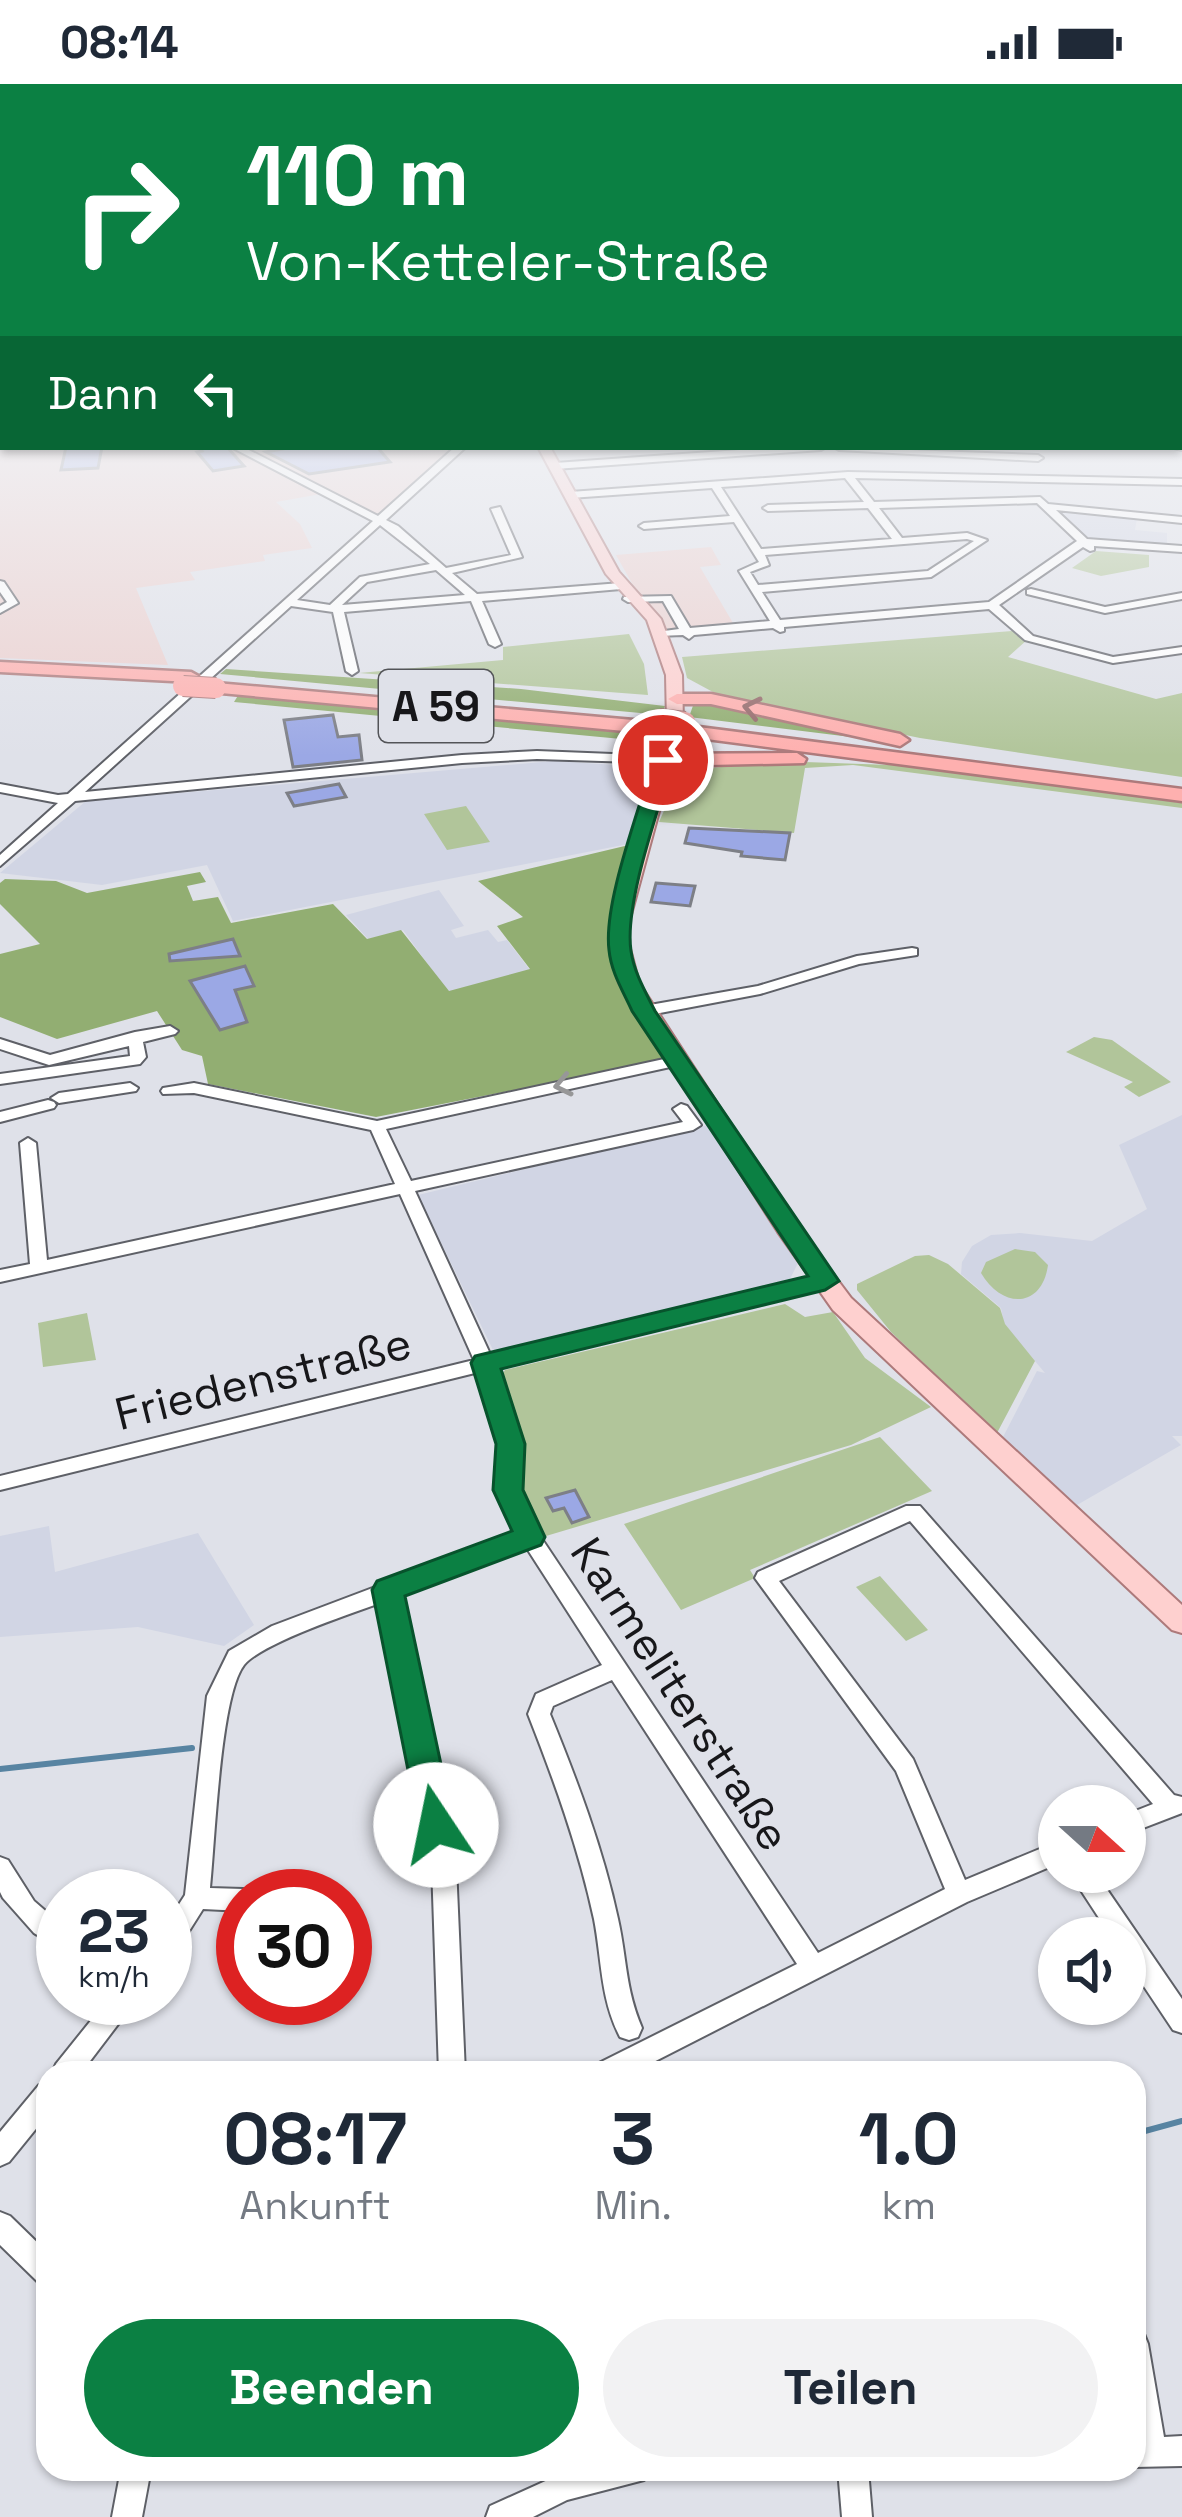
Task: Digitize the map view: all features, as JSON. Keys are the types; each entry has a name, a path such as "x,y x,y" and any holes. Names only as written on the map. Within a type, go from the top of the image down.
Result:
{"highway":[{"name":"A 59","path":"0,671 219,684 657,723 992,758 1182,785"},
{"path":"674,675 711,699"},
{"path":"676,700 711,699 992,758"},
{"name":"A 59","path":"684,726 1182,795"},
{"path":"660,771 710,760 906,757"}],"main road":[{"path":"589,529 659,640 674,675 675,723 622,908 619,945 628,983 825,1281 909,1372 1182,1622"}],"street":[{"path":"0,862 370,529"},
{"path":"392,529 475,598 495,644"},
{"path":"335,609 364,579 517,557 505,529"},
{"path":"690,529 696,538"},
{"path":"743,529 765,563 744,571 779,626"},
{"path":"890,529 899,541"},
{"path":"1069,529 1087,545"},
{"path":"754,589 931,574 982,540 976,536 759,552"},
{"path":"659,640 997,607 1031,592 1087,545"},
{"path":"997,607 1087,545 1182,552"},
{"path":"0,610 13,603 1,590"},
{"path":"1031,592 1105,610 1182,596"},
{"path":"289,602 335,609 475,598 667,598 688,634"},
{"path":"997,607 1029,638 1113,660 1182,650"},
{"path":"335,609 352,671"},
{"path":"0,789 70,798 497,757 660,771"},
{"path":"644,1011 760,990 840,964 912,952"},
{"path":"0,1089 2,1117 54,1101 136,1060 135,1037 170,1031"},
{"path":"0,1047 123,1092"},
{"path":"0,1066 38,1059"},
{"path":"170,1091 194,1088 377,1126 678,1061"},
{"path":"0,1078 95,1079"},
{"path":"0,1276 693,1125 681,1109"},
{"name":"Karmeliterstraße","path":"377,1126 485,1363 510,1444 508,1490 530,1537 812,1966"},
{"path":"28,1142 39,1268"},
{"name":"Friedenstraße","path":"0,1483 825,1281"},
{"path":"959,1894 905,1766 765,1578 913,1511 1176,1806 1146,1818"},
{"path":"192,1906 197,1898 218,1696 225,1674 251,1645 530,1537"},
{"path":"388,1590 445,1865 452,2061"},
{"path":"615,1669 544,1700 539,1714 578,1809 608,1926 619,2013 628,2028"},
{"path":"629,2061 959,1894 1038,1861"},
{"path":"0,1868 16,1900 36,1921"},
{"path":"1096,1893 1182,2021"},
{"path":"197,1898 216,1899"},
{"path":"74,2061 103,2025"},
{"path":"0,2153 36,2109"},
{"path":"0,2226 36,2260"},
{"path":"1146,2402 1156,2451"},
{"path":"128,2517 134,2481"},
{"path":"501,2517 584,2481"},
{"path":"854,2481 857,2517"}],"shaded area":[{"path":"0,529 302,529 312,548 263,555 265,561 190,572 195,580 136,588 168,665 0,658"},
{"path":"1076,529 1167,533 1167,545 1089,539"},
{"path":"711,547 721,565 700,567 733,623 659,631 616,555"},
{"path":"554,761 646,767 628,844 233,921 207,865 102,885 0,873 86,801"},
{"path":"439,890 464,926 451,930 456,938 488,930 498,942 507,940 530,970 448,992 403,930 368,939 346,915"},
{"path":"1182,1115 1182,1436 1172,1436 1181,1445 1077,1505 1003,1437 1037,1371 1045,1373 1004,1324 1001,1308 961,1274 962,1262 972,1246 991,1235 1020,1233 1092,1241 1147,1209 1119,1145"},
{"path":"708,1125 798,1263 789,1281 494,1352 418,1195"},
{"path":"49,1526 55,1572 198,1533 254,1625 224,1646 138,1627 0,1637 0,1536"}],"green space":[{"path":"1096,551 1149,555 1149,567 1101,576 1072,568"},
{"path":"1012,631 1027,640 1008,657 1156,699 1182,693 1182,777 920,738 724,698 687,678 682,657"},
{"path":"629,634 644,664 648,695 359,673 503,660 503,647"},
{"path":"226,669 521,689 665,706 662,715 220,674"},
{"path":"239,694 657,733 653,742 234,702"},
{"path":"695,700 891,742 689,717"},
{"path":"805,762 919,766 1182,803 1182,808 853,765 805,768 794,833 659,822 678,779 688,769"},
{"path":"466,806 490,842 447,850 424,814"},
{"path":"629,845 615,913 616,958 633,1001 667,1060 376,1117 208,1084 202,1056 182,1050 157,1011 57,1039 0,1017 0,954 40,944 0,904 0,883 5,879 56,881 87,893 200,872 206,882 187,886 193,901 218,897 231,923 333,904 367,939 401,930 449,991 530,969 497,926 523,917 478,881"},
{"path":"1094,1037 1112,1040 1171,1082 1139,1097 1124,1087 1133,1082 1066,1052"},
{"path":"1015,1249 1035,1252 1048,1265 1038,1290 1020,1299 999,1293 981,1273 986,1262"},
{"path":"929,1255 948,1264 1000,1308 1005,1324 1035,1361 997,1433 891,1332 857,1290 857,1284 915,1256"},
{"path":"785,1304 805,1317 833,1312 865,1358 931,1407 851,1445 546,1536 519,1488 518,1438 498,1381 505,1370"},
{"path":"87,1313 96,1360 43,1367 38,1323"},
{"path":"880,1437 932,1491 750,1570 755,1578 681,1610 624,1524"},
{"path":"880,1576 928,1630 906,1641 856,1587"}],"building":[{"path":"333,715 338,737 359,735 362,760 293,767 284,720"},
{"path":"339,784 346,797 294,806 287,793"},
{"path":"689,828 790,833 785,860 685,843"},
{"path":"656,883 695,886 690,906 651,902"},
{"path":"233,939 240,956 170,961 169,954"},
{"path":"245,966 254,986 235,990 247,1022 220,1030 190,981"},
{"path":"575,1490 589,1517 572,1523 564,1508 553,1511 546,1498"}],"waterway":[{"path":"0,1769 192,1748"},
{"path":"1146,2131 1182,2121"}],"route":[{"path":"436,1825 388,1590 530,1537 508,1490 510,1444 485,1363 825,1281 644,1011 623,968 619,945 622,908 663,760"}]}
